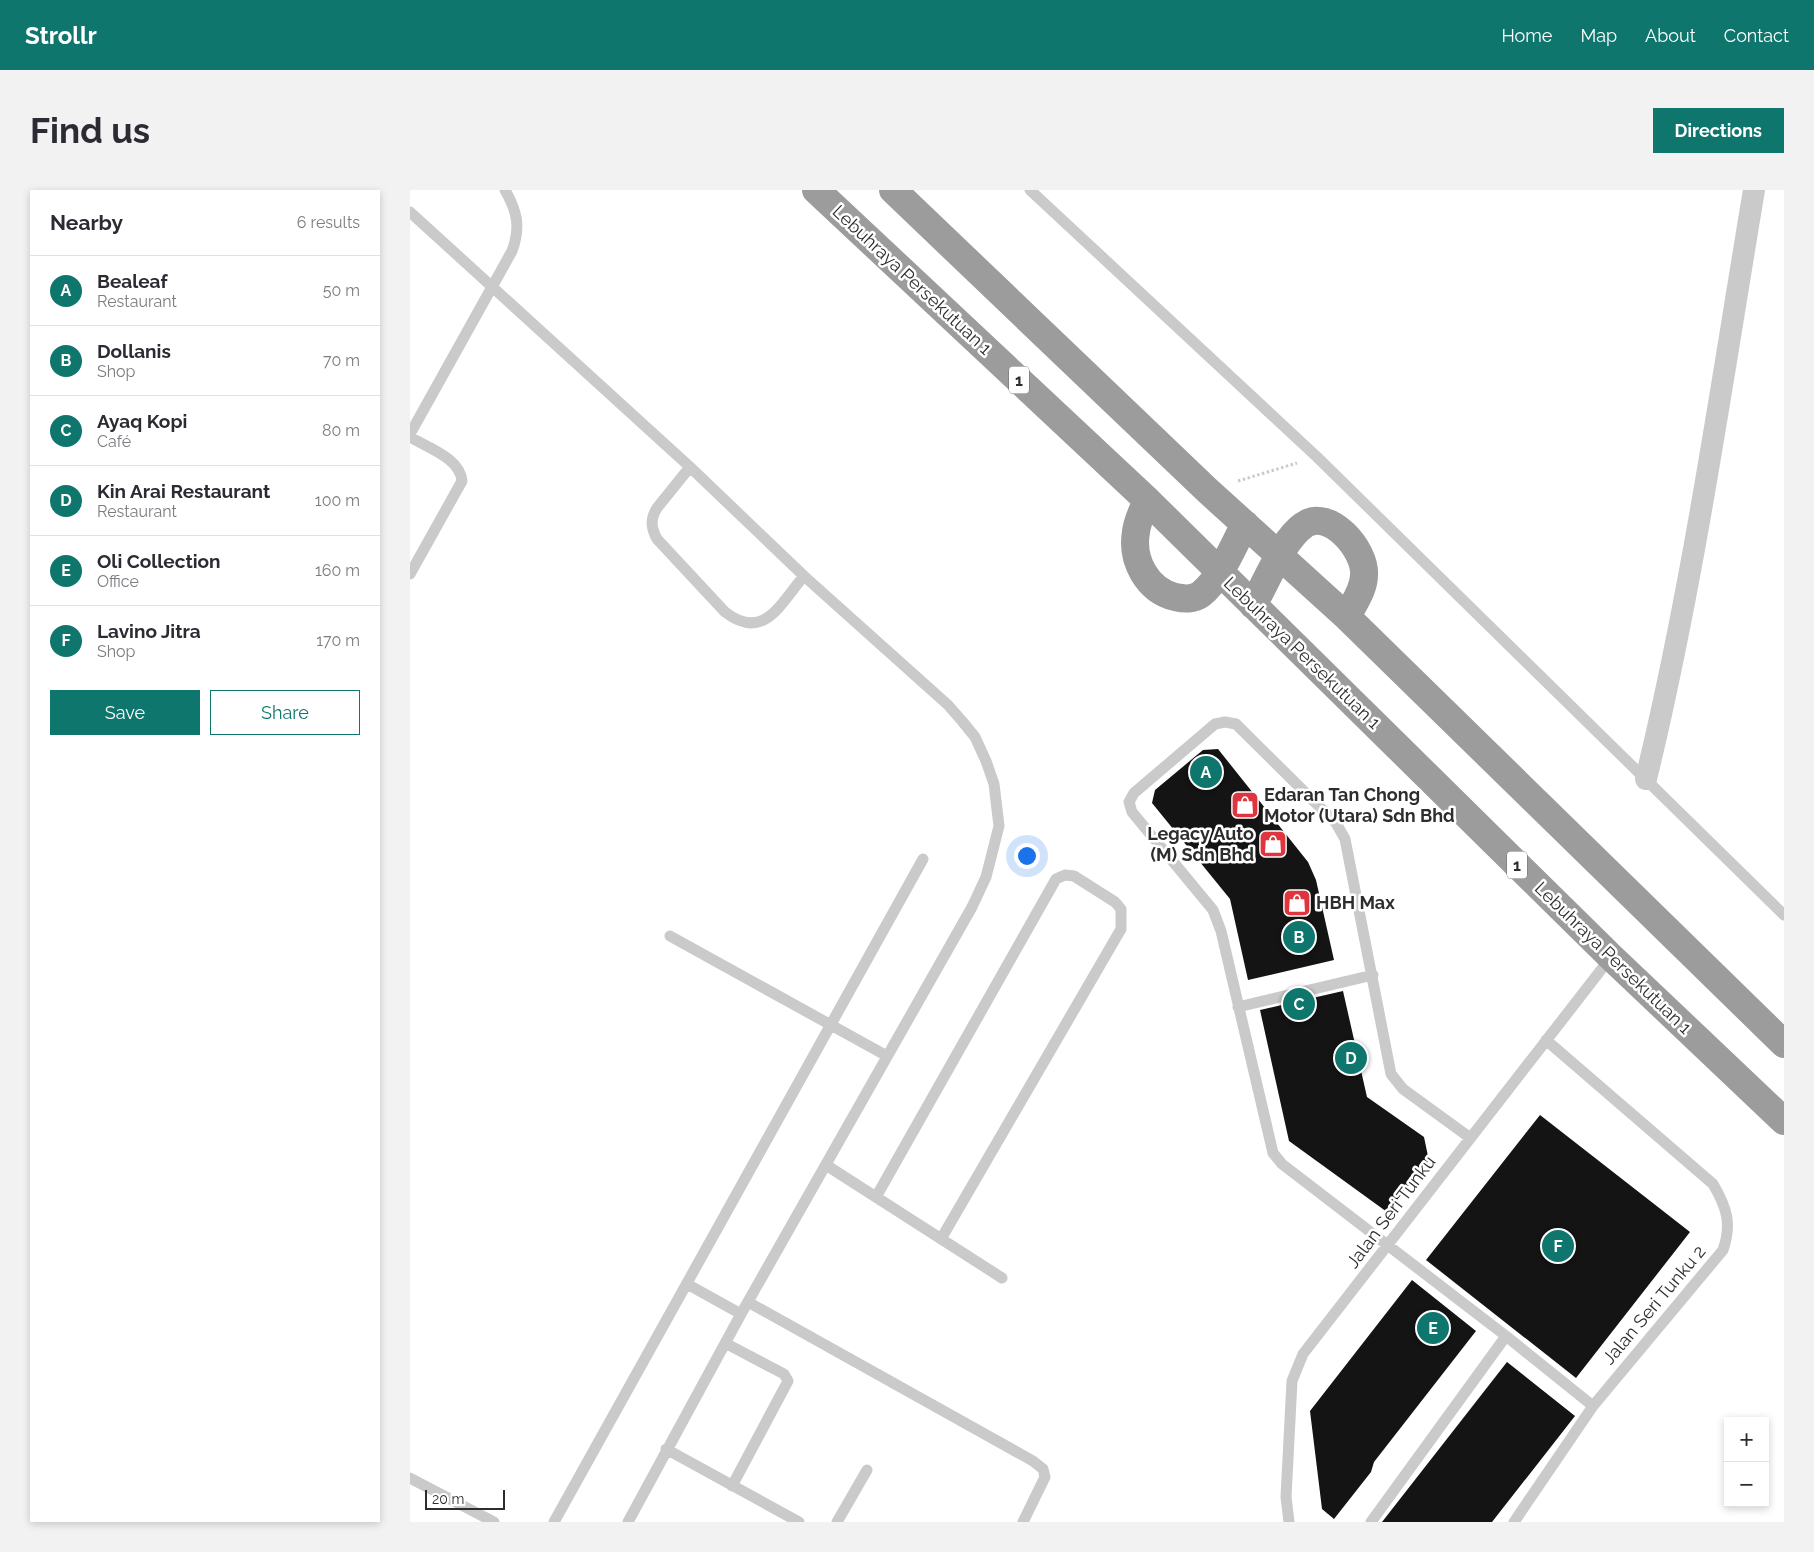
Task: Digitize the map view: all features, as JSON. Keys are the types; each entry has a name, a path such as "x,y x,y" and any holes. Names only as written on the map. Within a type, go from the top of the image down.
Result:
{"highway":[{"name":"Lebuhraya Persekutuan 1","path":"816,190 1147,500 1611,957 1784,1122"},
{"path":"893,190 1207,490 1347,617 1784,1044"},
{"path":"1147,500 1135,532 1135,549 1144,576 1154,586 1168,595 1192,599 1201,594 1219,572 1245,524"},
{"path":"1253,605 1280,556 1295,534 1305,524 1314,521 1325,523 1348,537 1355,546 1365,574 1360,592 1347,617"}],"street":[{"path":"1646,778 1666,697 1694,555 1754,190"}],"lane":[{"path":"410,574 462,482 457,466 451,460 410,436 512,251 517,238 518,226 515,209 505,190"},
{"path":"1030,190 1317,457 1784,915"},
{"path":"410,212 690,467 804,576 948,705 975,737 994,784 999,826 986,877 666,1449 628,1522"},
{"path":"690,467 656,508 653,514 652,530 657,539 724,612 737,622 747,625 759,624 769,618 804,576"},
{"path":"1470,1137 1403,1089 1392,1074 1345,839 1336,823 1236,724 1225,722 1215,724 1134,793 1129,802 1132,812 1213,910 1221,931 1273,1153 1282,1164 1506,1336 1593,1406"},
{"path":"554,1522 923,859"},
{"path":"876,1197 1056,879 1065,875 1074,876 1115,902 1121,910 1121,929 940,1239"},
{"path":"670,936 887,1056"},
{"name":"Jalan Seri Tunku","path":"1289,1522 1286,1497 1292,1381 1303,1354 1611,957"},
{"path":"1238,1007 1373,975"},
{"name":"Jalan Seri Tunku 2","path":"1514,1522 1593,1406 1723,1250 1728,1236 1729,1221 1725,1204 1713,1184 1546,1040"},
{"path":"826,1165 1002,1278"},
{"path":"687,1284 741,1314"},
{"path":"748,1302 1033,1461 1042,1469 1045,1477 1023,1522"},
{"path":"1371,1522 1506,1336"},
{"path":"725,1343 784,1374 788,1381 732,1486"},
{"path":"666,1449 799,1522"},
{"path":"837,1522 867,1470"},
{"path":"410,1478 494,1522"}],"path":[{"path":"1207,490 1317,457"}],"building":[{"path":"1218,749 1308,862 1316,880 1334,960 1248,980 1230,899 1152,803 1155,790 1203,750"},
{"path":"1343,991 1367,1097 1424,1137 1429,1161 1387,1212 1289,1141 1260,1010"},
{"path":"1540,1115 1690,1232 1576,1378 1426,1260"},
{"path":"1412,1280 1476,1331 1374,1462 1371,1472 1334,1519 1322,1509 1310,1411"},
{"path":"1507,1362 1575,1416 1492,1522 1382,1522"}],"place":[{"name":"Bealeaf","path":"1206,772"},
{"name":"Edaran Tan Chong Motor (Utara) Sdn Bhd","path":"1245,805"},
{"name":"Legacy Auto (M) Sdn Bhd","path":"1273,844"},
{"name":"HBH Max","path":"1297,903"},
{"name":"Dollanis","path":"1299,937"},
{"name":"Ayaq Kopi","path":"1299,1004"},
{"name":"Kin Arai Restaurant","path":"1351,1058"},
{"name":"Lavino Jitra","path":"1558,1246"},
{"name":"Oli Collection","path":"1433,1328"}]}
